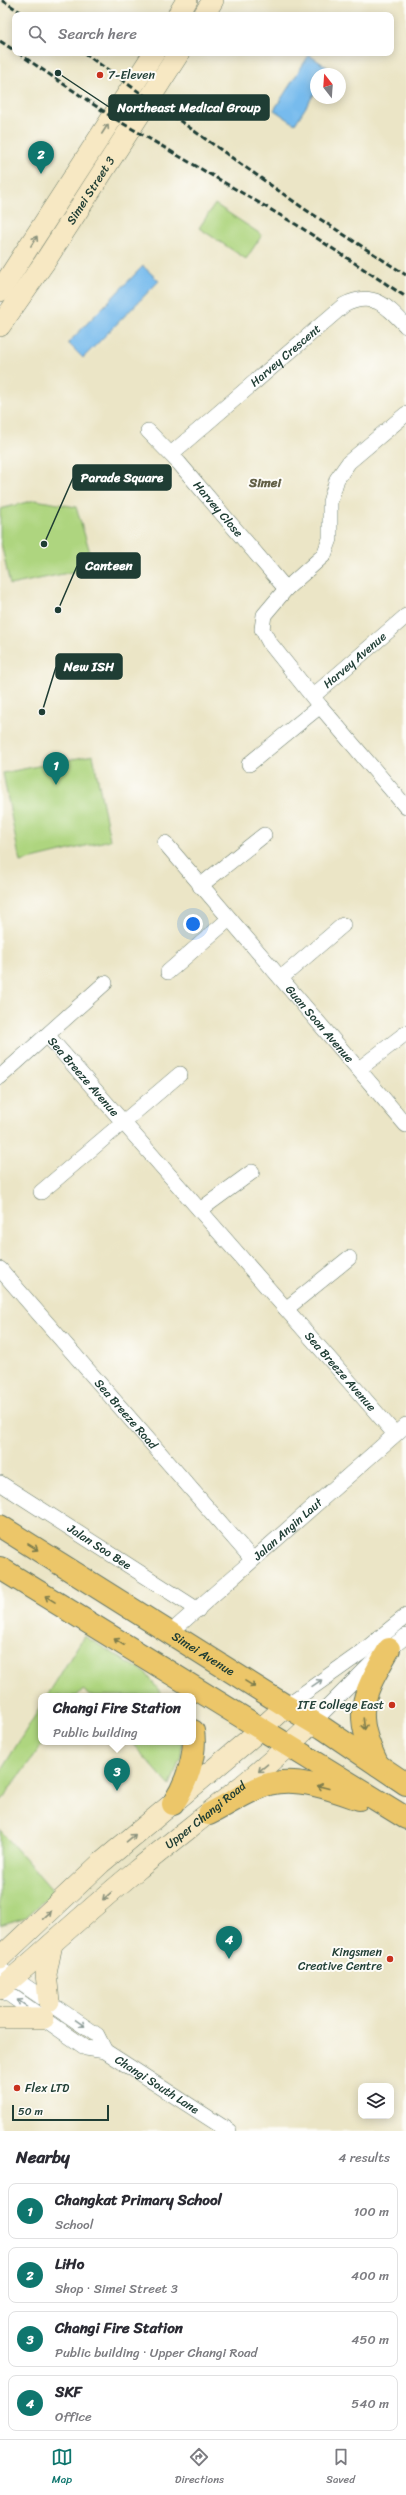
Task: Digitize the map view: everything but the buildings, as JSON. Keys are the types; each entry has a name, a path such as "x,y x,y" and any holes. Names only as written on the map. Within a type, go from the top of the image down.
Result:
{"main road":[{"name":"Simei Avenue","path":"0,1526 313,1722 406,1784"},
{"path":"0,1568 152,1663 262,1728 403,1816"},
{"path":"378,1765 366,1740 363,1720 364,1701 369,1684 389,1649"},
{"path":"152,1663 173,1693"},
{"path":"173,1804 183,1789 192,1759 193,1745"},
{"path":"209,1814 270,1784 290,1783 323,1786 403,1816"}],"street":[{"path":"180,12 187,0"},
{"path":"206,12 213,0"},
{"name":"Simei Street 3","path":"0,291 152,56"},
{"name":"Simei Street 3","path":"0,326 44,264 177,56"},
{"name":"Harvey Crescent","path":"171,454 344,305 355,299 378,301 389,307 406,326"},
{"path":"316,701 269,642 262,629 264,615 286,589 324,555 330,539 330,502 338,479 349,462 406,414"},
{"name":"Harvey Close","path":"148,431 171,454 286,589"},
{"name":"Harvey Avenue","path":"249,764 406,616"},
{"name":"Harvey Avenue","path":"316,701 406,807"},
{"path":"200,886 264,835"},
{"name":"Guan Soon Avenue","path":"166,843 200,886 281,978 406,1125"},
{"path":"168,972 229,920"},
{"name":"Guan Soon Avenue","path":"281,978 343,925"},
{"name":"Sea Breeze Avenue","path":"105,983 48,1036 286,1309 400,1430"},
{"name":"Guan Soon Avenue","path":"359,1069 406,1033"},
{"path":"0,1077 48,1036"},
{"name":"Sea Breeze Avenue","path":"41,1192 180,1074"},
{"path":"200,1210 252,1172"},
{"path":"286,1309 350,1258"},
{"name":"Sea Breeze Road","path":"0,1269 252,1559"},
{"name":"Jalan Angin Laut","path":"170,1633 198,1610 252,1559 400,1430"},
{"name":"Jalan Soo Bee","path":"0,1483 198,1610"},
{"path":"0,1958 9,1941 173,1804 286,1706 362,1652 406,1616"},
{"name":"Upper Changi Road","path":"3,1983 52,1944 136,1870 209,1814 289,1746 389,1649 406,1636"},
{"path":"0,2018 46,2010 46,1974 52,1944"},
{"name":"Changi South Lane","path":"3,1983 46,2010 86,2048 105,2051 229,2131"}],"green space":[{"path":"215,204 262,235 246,259 199,228"},
{"path":"35,500 76,507 89,549 92,568 10,585 0,538 0,509"},
{"path":"93,755 110,840 20,862 3,773"},
{"path":"84,1636 146,1673 161,1693 86,1693 83,1689 80,1693 49,1693"},
{"path":"38,1711 38,1745 42,1745 0,1802 0,1772"},
{"path":"134,1745 182,1745 181,1756 170,1786"},
{"path":"0,1830 54,1892 26,1917 0,1925"}],"water":[{"path":"308,56 310,56 328,68 310,68 310,100 295,124 274,110"},
{"path":"143,266 159,281 83,358 68,343"}],"railway":[{"path":"2,0 20,12"},
{"path":"0,41 12,49"},
{"path":"22,56 112,117 297,225 406,297"},
{"path":"88,56 303,208 406,275"}],"place":[{"name":"Northeast Medical Group","path":"58,73"},
{"name":"7-Eleven","path":"100,75"},
{"name":"LiHo","path":"41,174"},
{"name":"Parade Square","path":"44,544"},
{"name":"Canteen","path":"58,610"},
{"name":"New ISH","path":"42,712"},
{"name":"Changkat Primary School","path":"56,785"},
{"name":"ITE College East","path":"392,1705"},
{"name":"Changi Fire Station","path":"117,1791"},
{"name":"SKF","path":"229,1959"},
{"name":"Kingsmen Creative Centre","path":"390,1959"},
{"name":"Flex LTD","path":"17,2088"}],"district":[{"name":"Simei","path":"265,482"}]}
